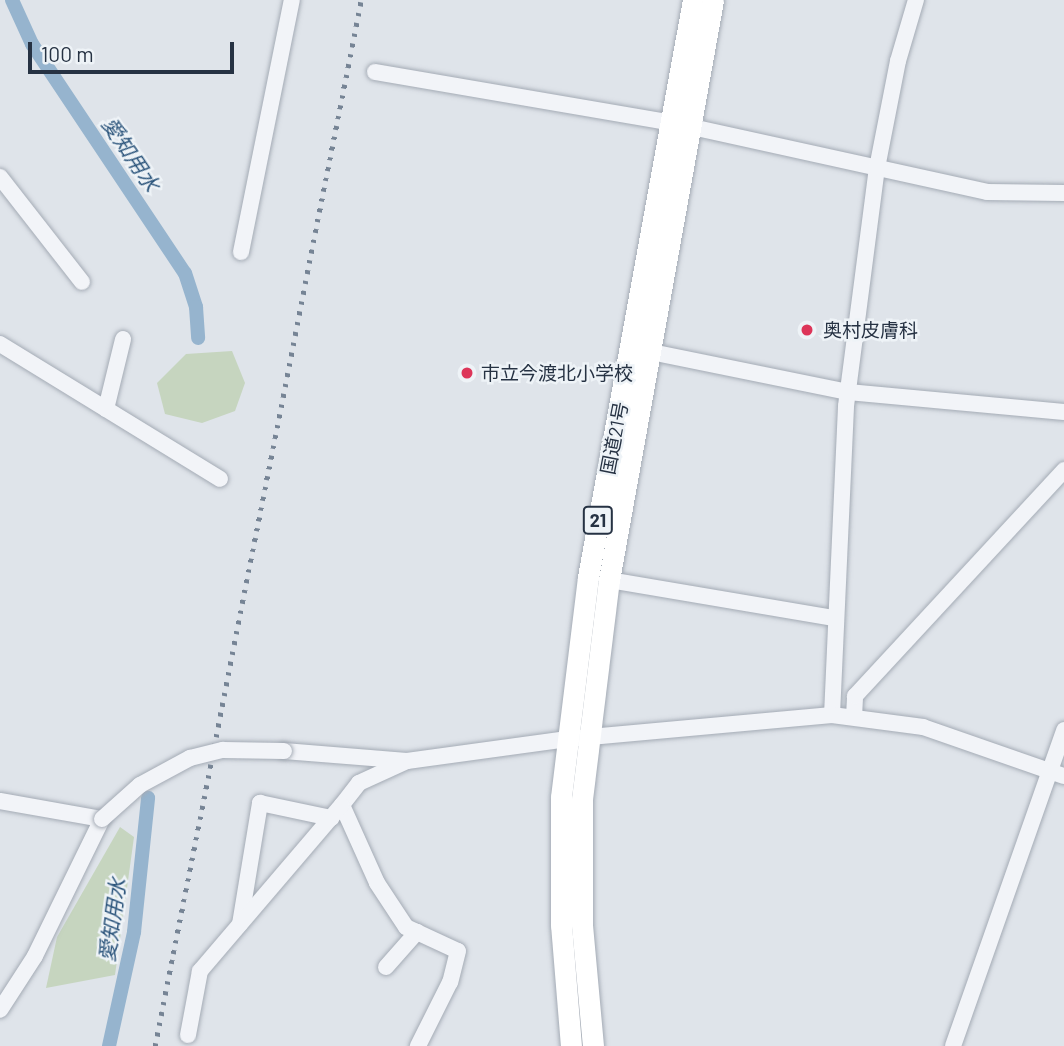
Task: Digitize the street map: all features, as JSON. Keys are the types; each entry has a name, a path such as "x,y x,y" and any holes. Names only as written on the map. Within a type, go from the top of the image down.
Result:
{"highway":[{"path":"679,81 673,47 681,0"},
{"name":"国道21号","path":"593,1046 582,896 582,799 609,580 651,352 682,125 679,81 693,0"},
{"name":"国道21号","path":"571,1046 561,925 561,797 588,577 682,125 701,70 713,0"},
{"path":"701,70 720,0"}],"street":[{"path":"241,252 292,0"},
{"path":"832,715 834,618 848,392 877,168 898,61 916,0"},
{"path":"375,72 682,125 987,192 1064,193"},
{"path":"0,177 82,282"},
{"path":"106,409 123,339"},
{"path":"0,344 220,479"},
{"path":"651,352 848,392 1064,412"},
{"path":"854,717 855,696 1064,470"},
{"path":"609,580 834,618"},
{"path":"0,1010 35,956 102,819 140,785 190,758 223,750 284,751 407,761 568,739 832,715 923,727 1057,774"},
{"path":"953,1046 1057,774 1064,730"},
{"path":"188,1035 200,971 359,783 407,761"},
{"path":"0,801 102,819"},
{"path":"240,924 260,803 331,818"},
{"path":"342,805 377,883 406,926 458,951 450,982 418,1046"},
{"path":"386,967 417,932"}],"green space":[{"path":"232,351 245,383 235,411 202,423 165,414 157,383 186,354"},
{"path":"120,827 134,837 115,975 46,988 57,937"}],"waterway":[{"name":"愛知用水","path":"12,0 32,44 185,273 196,307 198,338"},
{"name":"愛知用水","path":"109,1046 134,932 148,798"}],"railway":[{"path":"155,1046 361,0"}],"place":[{"name":"奥村皮膚科","path":"807,330"},
{"name":"市立今渡北小学校","path":"467,373"}]}
